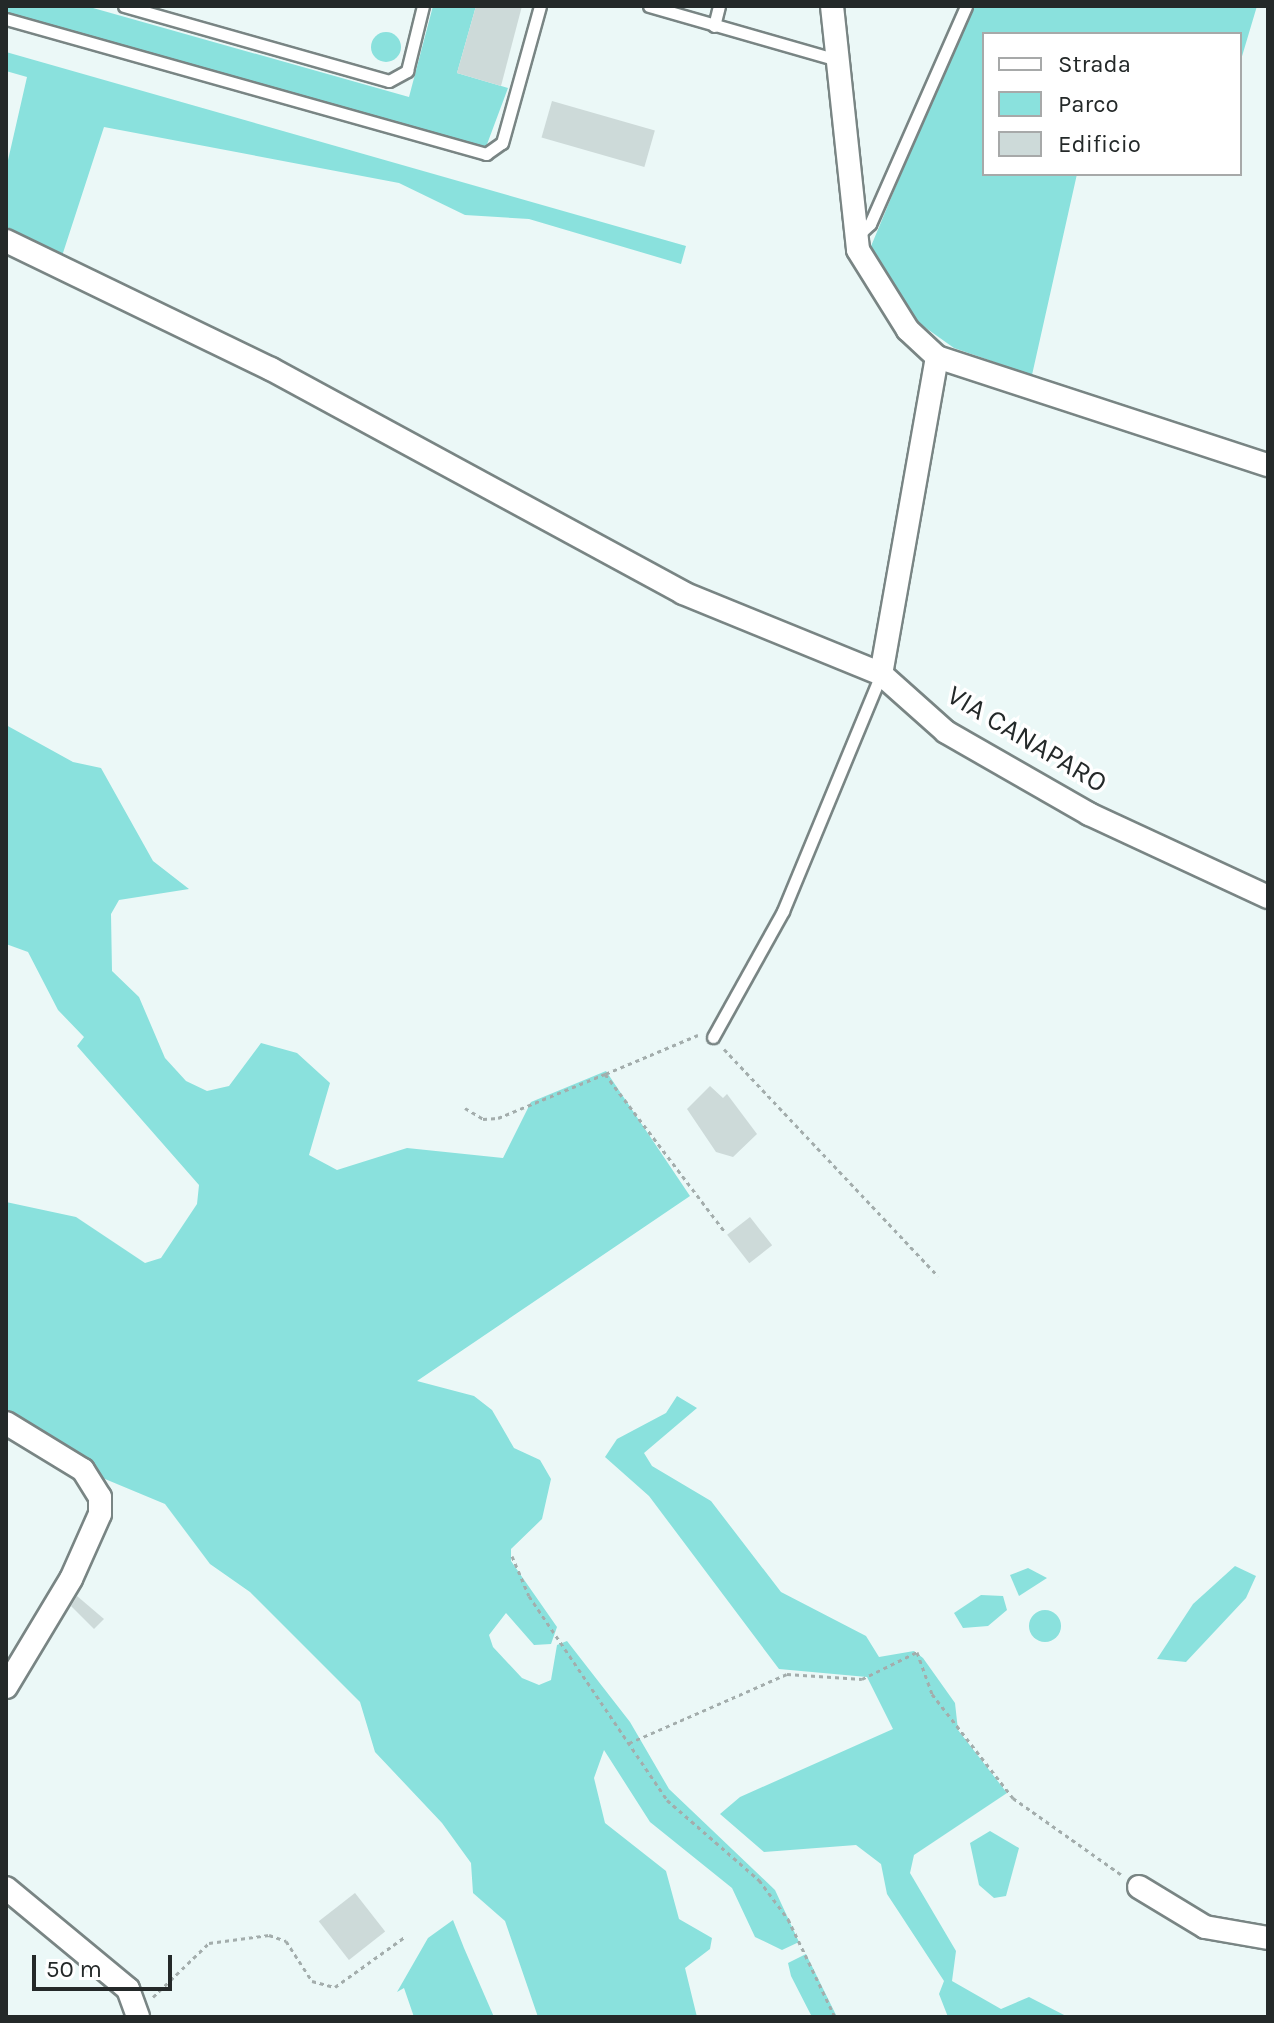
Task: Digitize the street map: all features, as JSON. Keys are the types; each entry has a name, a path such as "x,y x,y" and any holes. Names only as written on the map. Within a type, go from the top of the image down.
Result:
{"street":[{"path":"832,6 856,237 882,299 937,357 1268,465"},
{"name":"VIA CANAPARO","path":"6,241 271,369 683,593 881,674 959,740 1089,814 1268,897"},
{"path":"881,674 937,357"},
{"path":"6,1423 83,1470 100,1497 100,1514 71,1579 6,1687"},
{"path":"1139,1887 1205,1927 1268,1938"},
{"path":"6,1888 128,1989 138,2013"}],"lane":[{"path":"124,6 389,81 407,71 423,6"},
{"path":"6,19 486,154 502,143 540,6"},
{"path":"649,6 837,60"},
{"path":"714,26 719,6"},
{"path":"856,237 870,224 966,6"},
{"path":"713,1037 783,911 881,674"}],"path":[{"path":"465,1108 483,1119 498,1118 685,1038 713,1037 938,1276"},
{"path":"605,1074 724,1231"},
{"path":"512,1556 529,1596 667,1800 759,1880 805,1949 835,2017"},
{"path":"629,1743 787,1674 862,1679 917,1652 932,1694 1013,1798 1139,1887"},
{"path":"138,2013 209,1943 277,1938 312,1981 335,1987 406,1936"}],"green space":[{"path":"6,6 86,6 409,97 433,6 476,6 457,73 508,88 486,147 6,13"},
{"path":"971,6 1257,6 1242,56 1242,32 982,32 982,176 1077,176 1032,375 954,348 916,321 869,251"},
{"path":"386,32 397,36 401,47 397,58 386,62 375,58 371,47 375,36"},
{"path":"6,52 686,246 681,264 529,219 465,215 399,183 104,127 62,256 6,231 6,169 27,77 6,71"},
{"path":"6,725 73,762 101,768 153,861 189,889 119,900 111,914 112,971 139,997 165,1058 186,1081 207,1091 229,1086 261,1043 297,1053 330,1083 309,1155 337,1170 407,1148 503,1158 531,1102 606,1071 690,1196 417,1381 474,1396 492,1410 514,1448 540,1460 551,1479 542,1519 511,1549 511,1561 557,1627 551,1644 534,1645 506,1613 489,1635 493,1647 522,1678 539,1685 551,1680 557,1645 567,1641 630,1722 669,1789 775,1890 799,1942 782,1950 755,1937 732,1888 650,1822 604,1750 594,1778 605,1823 666,1871 679,1919 712,1938 710,1949 685,1968 697,2017 538,2017 505,1921 473,1893 471,1863 442,1823 375,1752 360,1702 250,1592 210,1564 165,1504 93,1474 6,1419 6,1202 76,1217 145,1263 161,1258 197,1204 199,1185 77,1046 84,1037 58,1010 28,952 6,944"},
{"path":"677,1396 697,1408 644,1453 652,1466 711,1501 781,1592 866,1636 879,1657 914,1651 923,1658 955,1703 958,1730 1007,1793 914,1855 910,1873 956,1951 952,1981 1001,2009 1029,1997 1068,2017 948,2017 939,1994 944,1981 887,1894 881,1864 856,1845 764,1852 720,1814 740,1797 893,1729 867,1677 779,1669 649,1496 605,1457 617,1439 666,1413"},
{"path":"1235,1566 1256,1576 1246,1598 1186,1662 1157,1659 1193,1604"},
{"path":"1028,1568 1047,1578 1019,1596 1010,1575"},
{"path":"981,1595 1003,1596 1007,1610 988,1626 963,1628 954,1613"},
{"path":"1045,1610 1056,1615 1061,1626 1056,1637 1045,1642 1034,1637 1029,1626 1034,1615"},
{"path":"990,1831 1019,1848 1006,1896 994,1898 979,1885 970,1843"},
{"path":"453,1920 494,2017 414,2017 404,1988 397,1992 428,1938"},
{"path":"806,1954 837,2017 812,2017 791,1976 788,1963"}],"building":[{"path":"476,6 522,6 501,86 457,73"},
{"path":"552,101 655,130 644,167 542,138"},
{"path":"710,1086 723,1098 727,1094 757,1134 733,1157 716,1152 687,1109"},
{"path":"750,1217 772,1245 749,1263 727,1235"},
{"path":"77,1596 104,1619 94,1629 71,1606"},
{"path":"355,1893 385,1932 349,1960 319,1921"}]}
